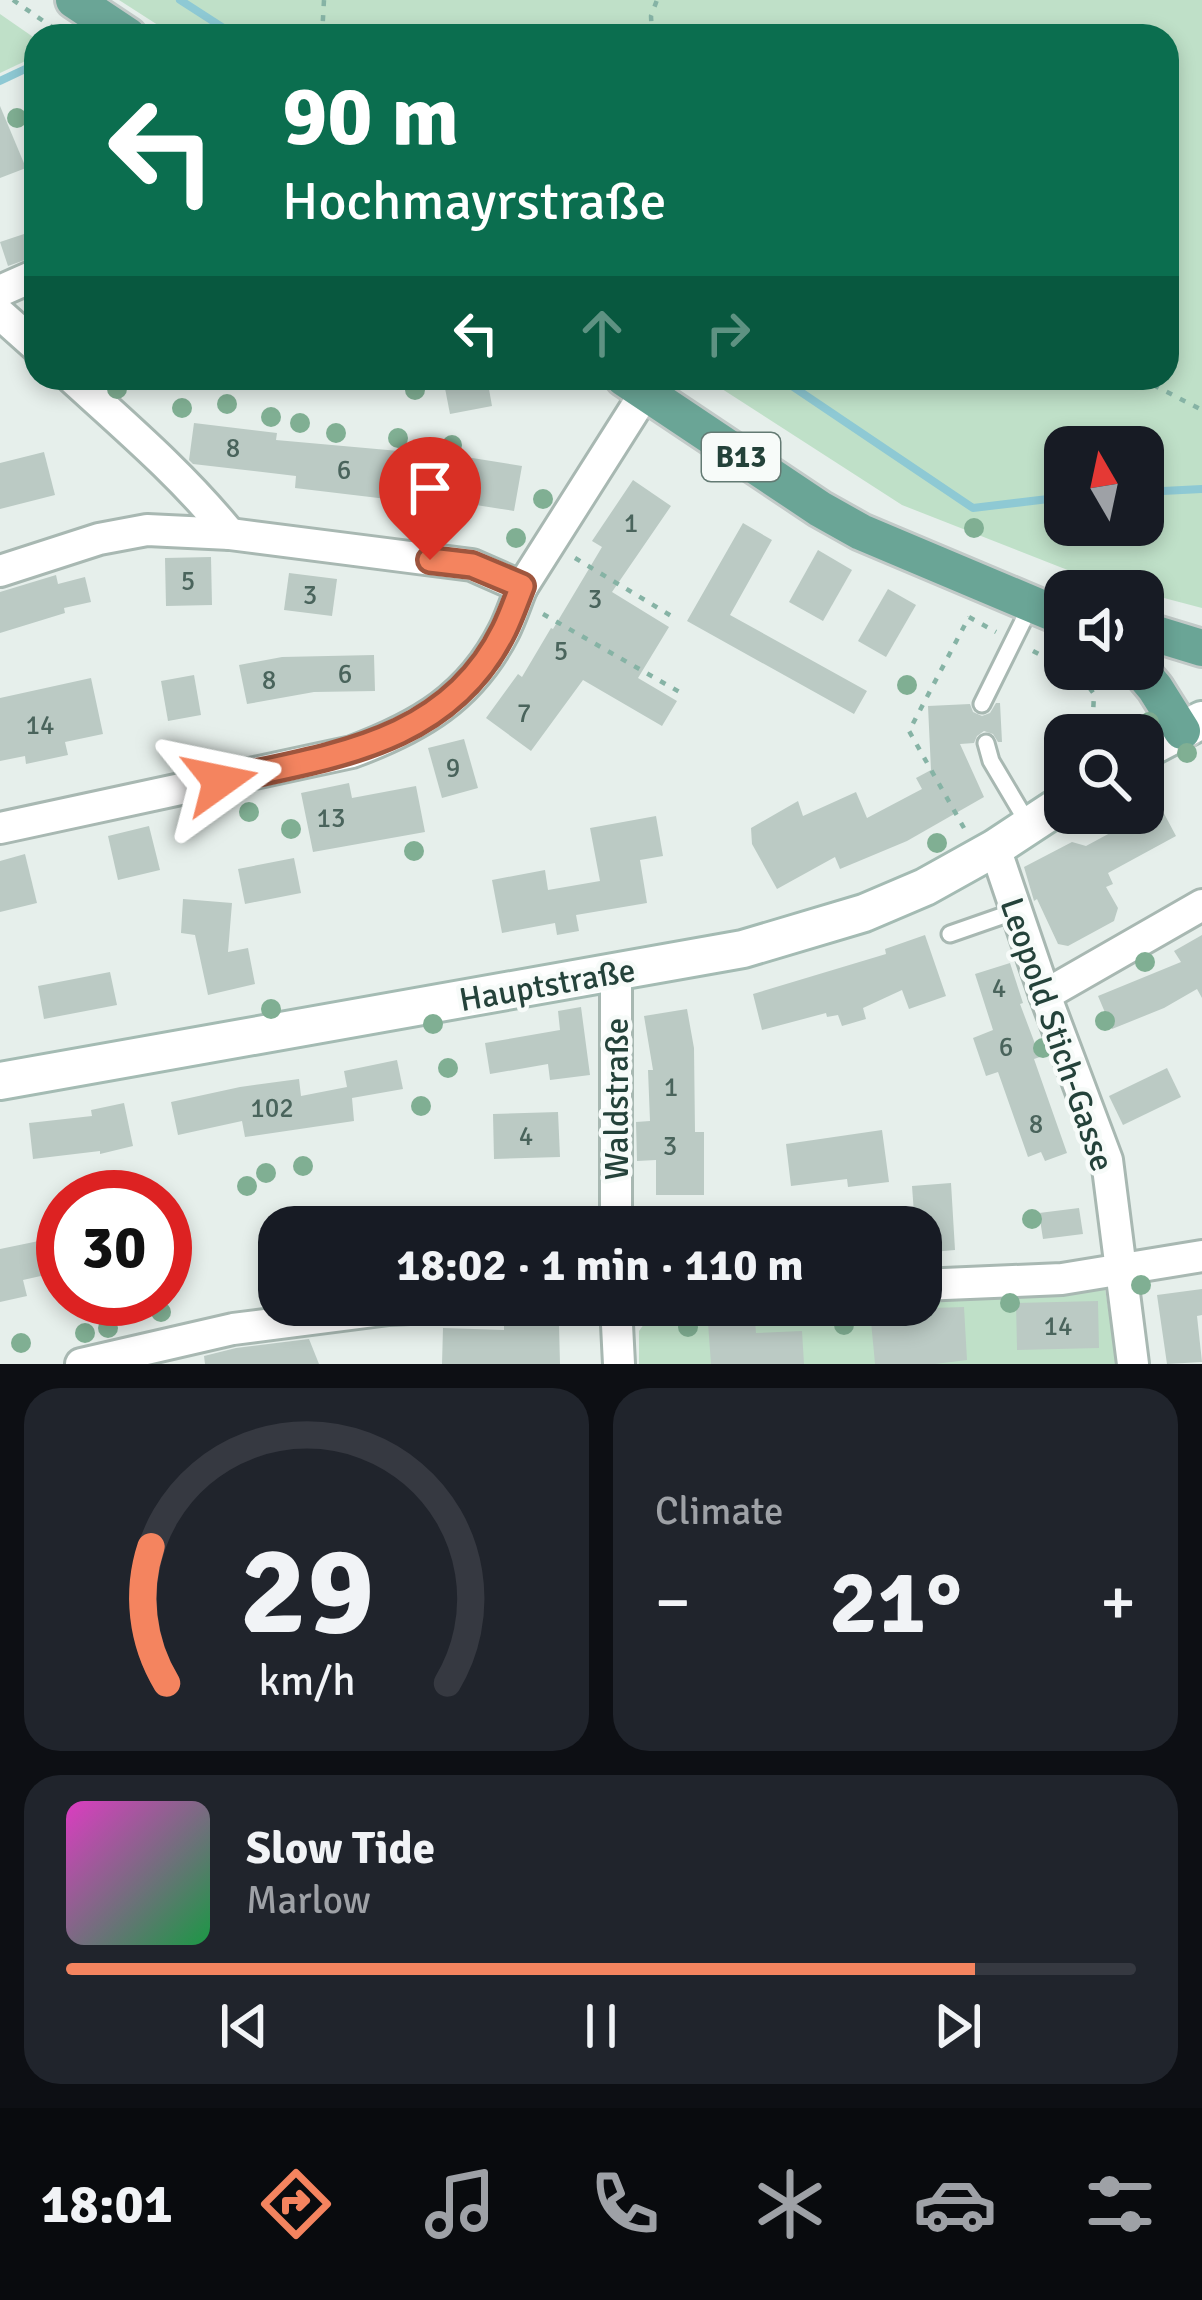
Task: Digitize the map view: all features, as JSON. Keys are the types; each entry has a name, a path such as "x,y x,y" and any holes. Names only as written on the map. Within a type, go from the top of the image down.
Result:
{"main road":[{"path":"74,0 110,24"},
{"name":"B13","path":"642,390 861,532 1044,604"},
{"path":"1164,637 1194,647 1202,681"},
{"path":"1157,690 1192,726 1164,740"},
{"name":"Hauptstraße","path":"0,1081 743,949 864,913 925,886 981,840 1030,826 1044,816"}],"street":[{"path":"0,314 24,335"},
{"path":"84,390 162,459 230,534"},
{"path":"0,828 352,752 394,736 439,710 477,673 504,632 519,593 631,390"},
{"path":"0,572 99,539 147,530 230,534 472,565 519,593"},
{"name":"Leopold Stich-Gasse","path":"981,840 1016,911 1107,1160 1133,1364"},
{"path":"1045,995 1202,905"},
{"name":"Waldstraße","path":"616,971 616,1206"},
{"path":"942,1284 1062,1279 1202,1256"},
{"path":"80,1364 258,1326"},
{"path":"617,1326 619,1364"}],"lane":[{"path":"982,704 1044,622"},
{"path":"986,743 991,761 1030,826"},
{"path":"950,934 1016,911"}],"path":[{"path":"13,0 48,24"},
{"path":"1163,390 1202,410"},
{"path":"550,542 673,617"},
{"path":"519,593 683,694"},
{"path":"969,617 909,731 981,840"}],"green space":[{"path":"119,0 1202,0 1202,608 1164,598 1164,570 1068,570 902,505 724,390 1179,390 1179,24 156,24"},
{"path":"0,14 24,31 24,62 0,73"},
{"path":"1105,1288 1117,1364 639,1364 643,1326 942,1326 942,1296"}],"building":[{"path":"0,106 24,169 0,178"},
{"path":"24,234 24,260 8,266 0,242"},
{"path":"445,390 489,390 492,406 450,414"},
{"path":"194,423 277,433 276,440 522,466 514,511 438,499 437,505 295,488 296,476 193,464 189,460"},
{"path":"44,452 55,495 0,509 0,463"},
{"path":"633,480 671,506 612,592 669,627 638,678 677,701 662,726 583,680 531,751 486,718 518,674 522,677 553,629 602,547 592,541"},
{"path":"743,523 772,540 730,615 867,691 854,714 687,621"},
{"path":"818,550 852,570 823,621 789,602"},
{"path":"211,557 212,605 166,606 165,558"},
{"path":"289,573 337,579 332,616 284,610"},
{"path":"56,575 58,584 85,577 91,602 0,633 0,592"},
{"path":"888,589 916,605 886,657 858,641"},
{"path":"374,655 375,691 314,692 247,704 239,665 282,657"},
{"path":"194,675 201,715 168,721 161,681"},
{"path":"91,678 103,734 65,742 68,755 26,764 25,756 0,761 0,698"},
{"path":"1000,703 1002,742 984,731 974,743 960,744 984,797 907,841 840,869 835,857 777,889 752,844 751,828 798,801 803,816 856,792 867,818 922,789 916,778 931,770 928,706 970,704 982,716"},
{"path":"464,739 478,788 442,798 428,748"},
{"path":"349,783 352,798 416,786 425,832 313,852 301,793"},
{"path":"1164,814 1176,836 1108,873 1113,884 1106,887 1118,908 1114,921 1068,946 1058,944 1037,899 1034,901 1024,867 1072,842 1086,846 1108,834 1164,834"},
{"path":"656,816 663,856 640,860 647,903 576,915 579,931 557,935 555,923 502,933 492,880 545,870 548,890 600,881 590,828"},
{"path":"149,826 160,870 118,880 108,836"},
{"path":"25,854 37,903 0,912 0,861"},
{"path":"294,858 301,893 245,904 238,869"},
{"path":"183,899 232,903 228,952 248,948 255,984 208,995 195,935 181,933"},
{"path":"925,935 946,996 909,1009 902,990 863,1008 866,1019 842,1026 838,1015 827,1017 826,1013 762,1030 753,994 886,954 885,949"},
{"path":"1202,935 1202,998 1197,989 1112,1029 1098,996 1181,962 1174,951"},
{"path":"1010,963 1040,1057 1034,1059 1067,1153 1045,1161 1041,1152 1028,1157 998,1072 986,1076 973,1038 993,1030 975,974"},
{"path":"110,972 117,1005 44,1019 38,986"},
{"path":"581,1007 590,1075 550,1080 548,1064 490,1074 485,1043 560,1030 558,1011"},
{"path":"687,1009 694,1048 695,1132 704,1132 704,1195 656,1195 656,1160 637,1161 636,1122 650,1121 648,1070 653,1070 644,1016"},
{"path":"397,1060 403,1089 352,1098 354,1121 245,1137 242,1121 178,1135 171,1102 299,1079 301,1096 347,1087 344,1071"},
{"path":"1167,1068 1181,1097 1123,1125 1109,1096"},
{"path":"124,1103 133,1146 100,1154 33,1159 29,1123 92,1116 91,1110"},
{"path":"558,1112 560,1157 494,1159 493,1114"},
{"path":"882,1130 889,1182 848,1187 847,1179 791,1186 786,1144"},
{"path":"951,1183 955,1250 942,1251 942,1206 913,1206 912,1186"},
{"path":"1079,1208 1083,1234 1043,1239 1039,1213"},
{"path":"36,1242 36,1277 23,1280 27,1296 0,1302 0,1249"},
{"path":"1202,1289 1202,1315 1197,1316 1202,1362 1167,1364 1157,1295"},
{"path":"1098,1301 1099,1348 1017,1350 1016,1303"},
{"path":"964,1307 967,1360 875,1364 871,1326 942,1326 942,1308"},
{"path":"504,1326 559,1326 560,1364 442,1364 443,1328 504,1330"},
{"path":"708,1326 755,1326 756,1333 802,1331 804,1364 711,1364"},
{"path":"309,1339 319,1364 205,1364 204,1356 236,1348"}],"waterway":[{"path":"180,0 217,24"},
{"path":"0,81 24,70"},
{"path":"798,390 973,508 1044,500"},
{"path":"1164,491 1202,489"}],"route":[{"path":"220,781 352,752 394,736 439,710 477,673 504,632 522,586 472,565 430,560"}]}
